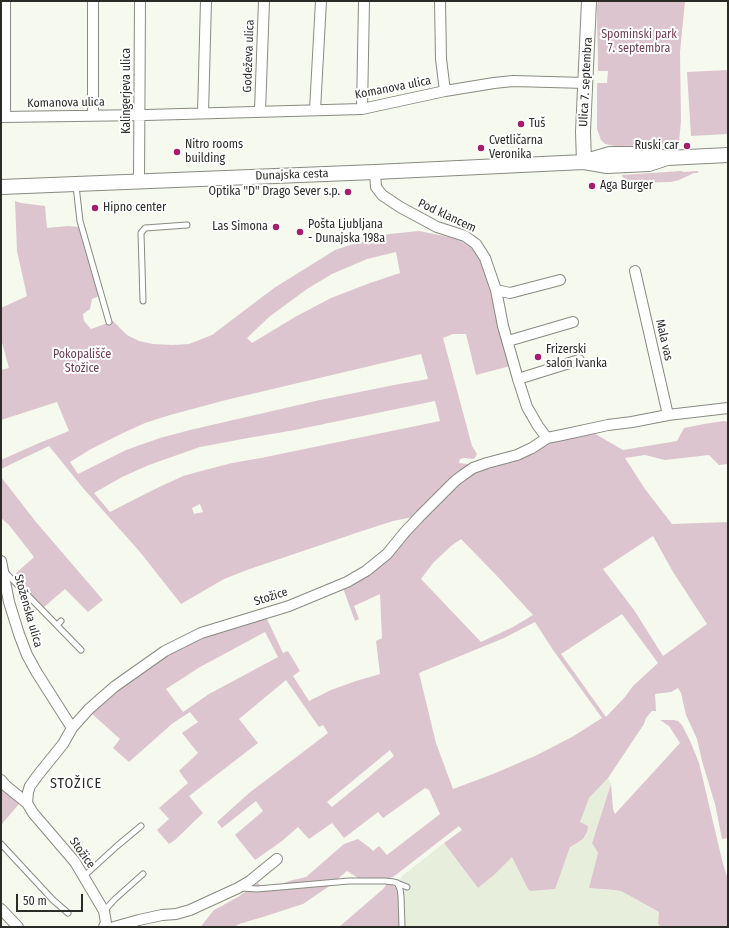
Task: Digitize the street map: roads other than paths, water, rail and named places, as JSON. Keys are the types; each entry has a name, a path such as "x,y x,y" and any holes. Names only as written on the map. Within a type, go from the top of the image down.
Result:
{"main road":[{"name":"Ulica 7. septembra","path":"584,162 583,137 589,1"},
{"name":"Dunajska cesta","path":"1,187 584,162 610,154 649,154 667,158 728,155"}],"street":[{"path":"3,117 5,1"},
{"path":"93,1 93,115"},
{"name":"Kalingerjeva ulica","path":"139,181 140,1"},
{"path":"203,113 206,1"},
{"name":"Godeževa ulica","path":"260,111 264,1"},
{"path":"315,110 321,1"},
{"path":"362,109 364,1"},
{"path":"440,1 441,59 445,91"},
{"name":"Komanova ulica","path":"3,117 362,109 494,82 513,81 586,83"},
{"name":"Pod klancem","path":"375,172 376,187 382,195 400,207 437,227 465,236 476,244 485,258 496,290 518,379 527,407 547,438"},
{"name":"Mala vas","path":"635,271 668,415"},
{"path":"496,290 510,293 560,280"},
{"path":"508,341 573,322"},
{"path":"518,379 579,360"},
{"path":"547,438 608,425 668,415 727,409"},
{"name":"Stožice","path":"27,803 30,786 63,744 72,728 89,709 114,687 165,651 201,633 289,606 347,582 366,571 387,554 420,516 463,474 473,468 532,448 547,438"},
{"name":"Stoženska ulica","path":"2,565 13,615 27,655 72,728"},
{"name":"Stožice","path":"1,780 27,803 33,813 75,862 104,911 109,926 162,915 176,914 190,910 250,881 277,859"},
{"path":"1,909 18,927"}],"lane":[{"path":"76,184 80,221 109,322"},
{"path":"143,301 141,232 145,228 187,225"},
{"path":"2,565 81,650"},
{"path":"57,625 61,621"},
{"path":"83,877 141,826"},
{"path":"1,844 68,913"},
{"path":"104,911 144,874"},
{"path":"238,888 257,889 349,881 385,881 406,886"},
{"path":"397,883 401,896 402,927"}],"place":[{"name":"Tuš","path":"521,124"},
{"name":"Ruski car","path":"687,146"},
{"name":"Cvetličarna Veronika","path":"481,148"},
{"name":"Nitro rooms building","path":"177,152"},
{"name":"Aga Burger","path":"592,186"},
{"name":"Optika \"D\" Drago Sever s.p.","path":"348,192"},
{"name":"Hipno center","path":"95,208"},
{"name":"Las Simona","path":"276,227"},
{"name":"Pošta Ljubljana - Dunajska 198a","path":"300,232"},
{"name":"Frizerski salon Ivanka","path":"538,357"}],"district":[{"name":"STOŽICE","path":"76,784"}],"park label":[{"name":"Spominski park 7. septembra","path":"639,42"},
{"name":"Pokopališče Stožice","path":"82,362"}]}
